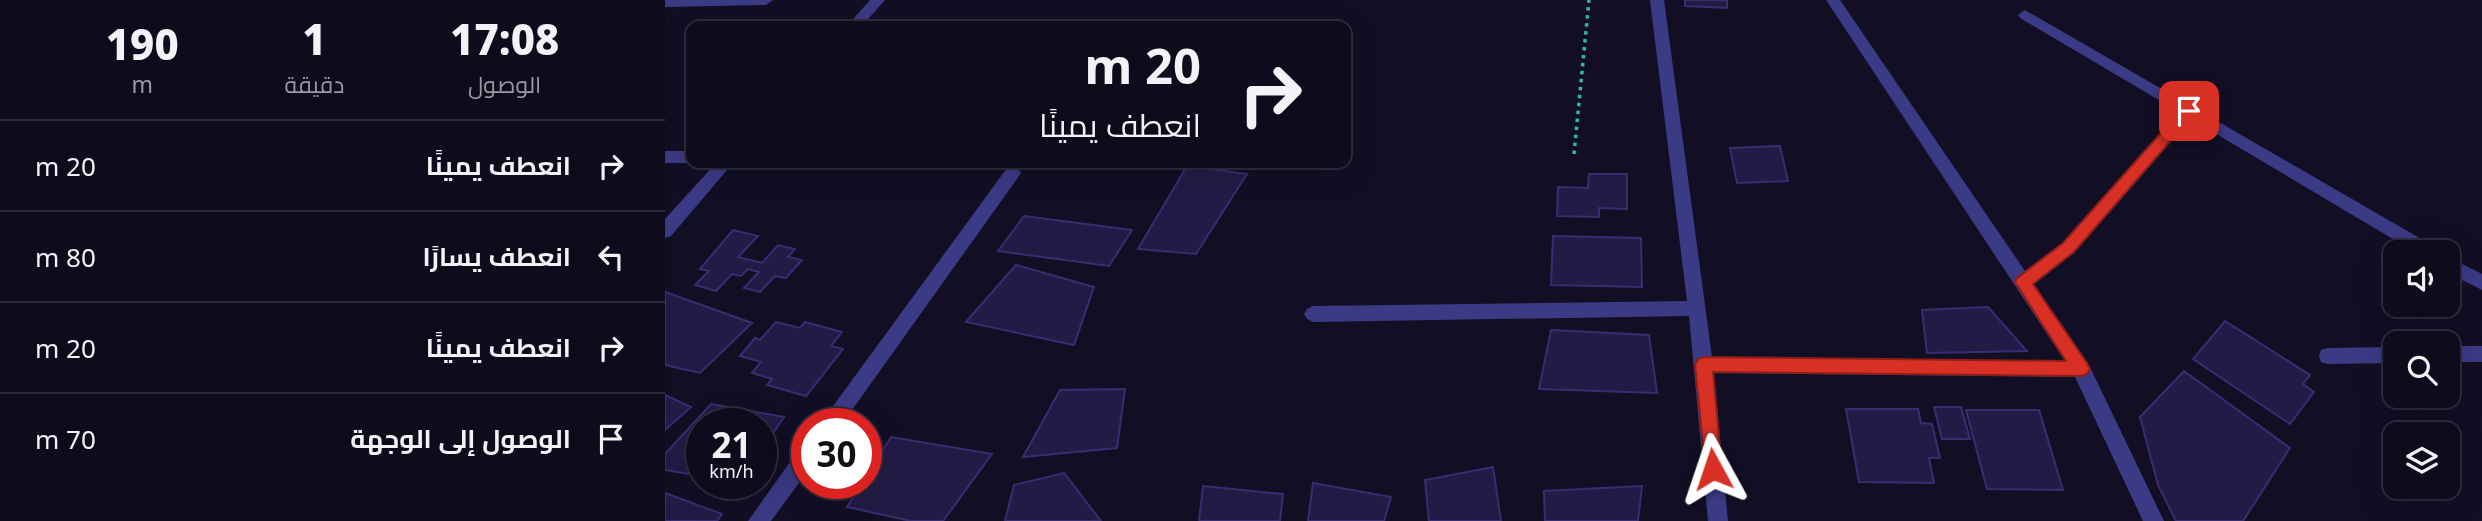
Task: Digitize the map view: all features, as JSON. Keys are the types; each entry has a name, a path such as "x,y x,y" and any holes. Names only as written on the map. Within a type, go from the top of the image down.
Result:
{"street":[{"path":"665,2 766,0"},
{"path":"859,21 879,0"},
{"path":"1657,0 1698,308 1717,521"},
{"path":"1833,0 2081,369 2154,521"},
{"path":"2025,15 2409,240"},
{"path":"2023,282 2068,248 2189,111"},
{"path":"665,157 686,157"},
{"path":"665,231 721,168"},
{"path":"841,408 1013,172"},
{"path":"2460,271 2482,284"},
{"path":"1313,314 1698,308"},
{"path":"2460,354 2482,354"},
{"path":"2328,356 2383,355"},
{"path":"1704,365 2081,369"},
{"path":"758,521 791,477"}],"path":[{"path":"1574,154 1590,0"}],"building":[{"path":"1685,0 1727,0 1727,8 1685,6"},
{"path":"1780,146 1788,181 1737,183 1730,148"},
{"path":"1186,168 1247,174 1196,254 1138,249"},
{"path":"1589,174 1627,174 1627,209 1599,208 1599,217 1557,216 1558,187 1588,188"},
{"path":"1024,216 1132,230 1109,266 998,251"},
{"path":"733,230 758,236 738,257 762,263 778,245 795,249 788,257 802,260 786,278 775,276 760,292 744,288 759,272 748,269 741,276 732,274 716,291 695,285 709,271 700,269"},
{"path":"1553,236 1641,238 1642,287 1551,285"},
{"path":"1016,265 1094,287 1074,345 966,322"},
{"path":"665,292 752,323 700,373 665,365"},
{"path":"1988,307 2027,351 1927,353 1922,310"},
{"path":"2225,321 2310,375 2303,384 2314,392 2290,424 2193,359"},
{"path":"776,322 800,328 805,322 842,332 831,346 843,349 806,396 767,385 772,379 752,373 761,362 740,356 755,338 760,340"},
{"path":"1551,330 1649,335 1657,393 1539,389"},
{"path":"2184,371 2290,448 2243,521 2176,521 2158,485 2140,417"},
{"path":"1125,389 1117,448 1023,457 1060,390"},
{"path":"665,395 691,407 686,408 686,411 665,430"},
{"path":"711,404 733,408 707,408"},
{"path":"1934,407 1961,407 1970,439 1942,439"},
{"path":"1846,409 1918,409 1921,423 1932,424 1940,458 1929,458 1934,483 1859,482"},
{"path":"1966,410 2039,410 2063,490 1987,489"},
{"path":"777,416 784,417 777,427"},
{"path":"686,431 686,473 665,470 665,454"},
{"path":"891,437 992,454 943,521 911,521 847,507 852,499 882,499 882,451"},
{"path":"1493,467 1501,521 1429,521 1425,480"},
{"path":"1064,473 1101,521 1005,521 1014,485"},
{"path":"1313,483 1391,497 1384,521 1308,521"},
{"path":"1203,486 1283,494 1280,521 1199,521"},
{"path":"1642,486 1638,521 1545,521 1544,491"},
{"path":"665,493 722,514 717,521 665,521"}],"route":[{"path":"1713,469 1704,365 2081,369 2023,282 2068,248 2189,111"}]}
